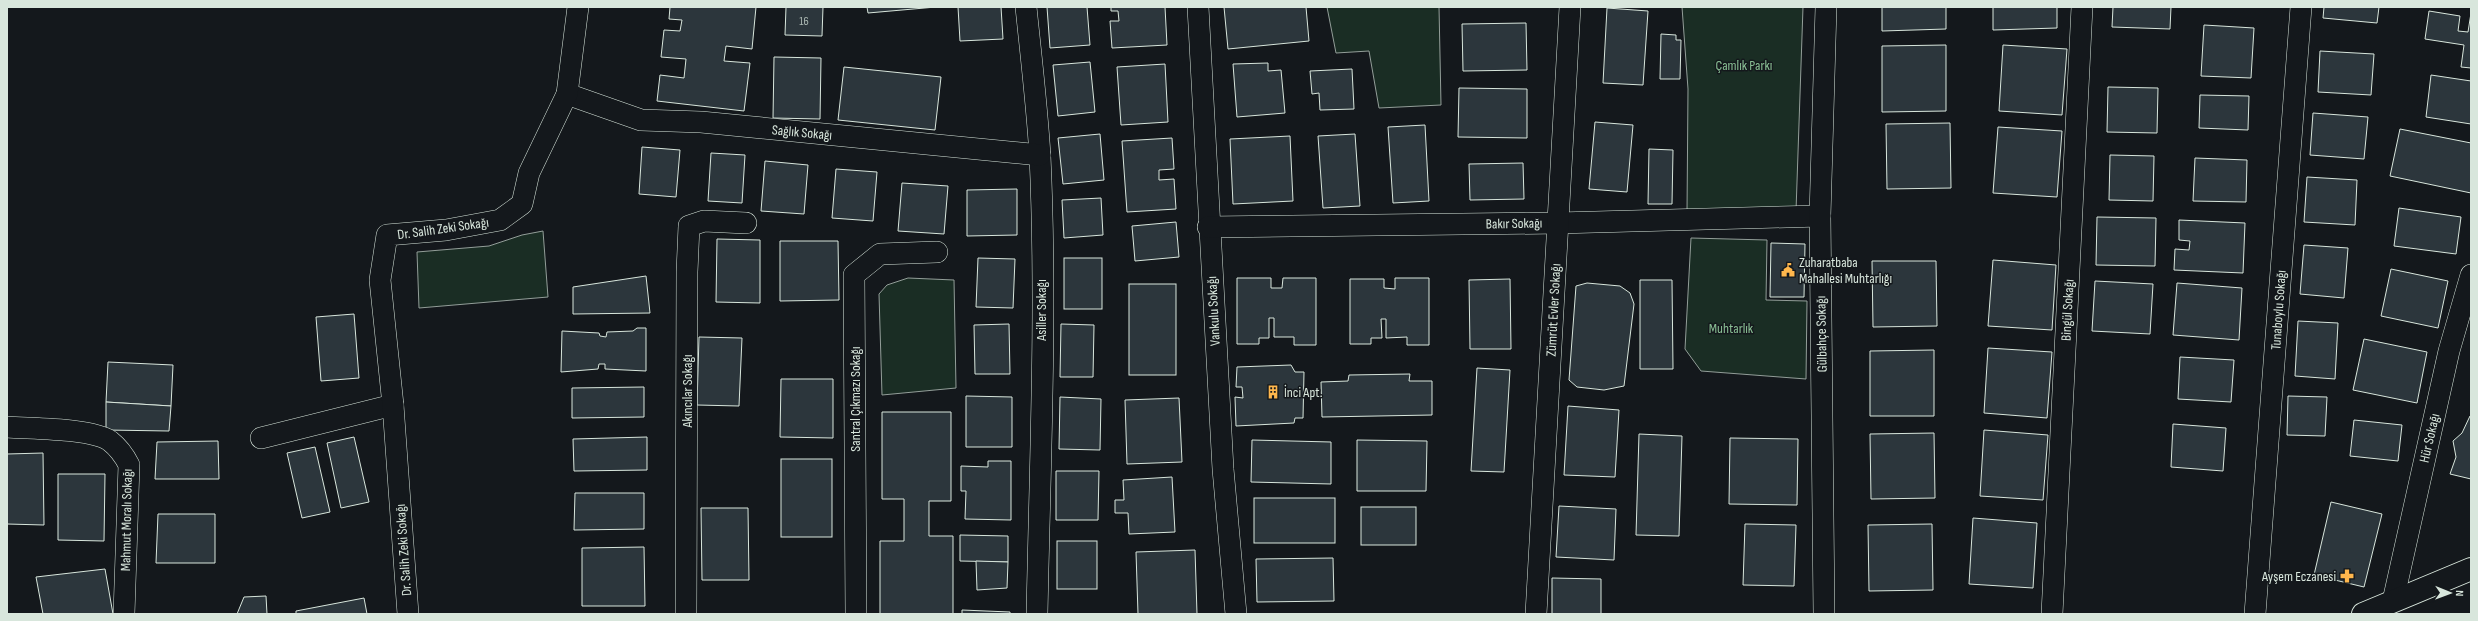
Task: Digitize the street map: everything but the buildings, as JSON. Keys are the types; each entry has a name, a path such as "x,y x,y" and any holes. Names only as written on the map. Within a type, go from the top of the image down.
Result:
{"main road":[{"path":"2363,614 2471,569"}],"street":[{"name":"Dr. Salih Zeki Sokağı","path":"408,614 393,405 380,280 388,235 446,230 500,220 522,204 529,173 567,94 578,7"},
{"name":"Asiller Sokağı","path":"1026,7 1040,155 1042,410 1037,614"},
{"name":"Vankulu Sokağı","path":"1198,7 1208,226 1223,469 1236,614"},
{"name":"Zümrüt Evler Sokağı","path":"1536,614 1570,7"},
{"name":"Gülbahçe Sokağı","path":"1824,614 1820,216 1826,7"},
{"name":"Bingül Sokağı","path":"2052,614 2082,7"},
{"name":"Tunaboylu Sokağı","path":"2255,614 2301,7"},
{"name":"Sağlık Sokağı","path":"567,94 642,120 702,122 1040,155"},
{"name":"Bakır Sokağı","path":"1208,226 1558,223 1820,216"},
{"name":"Akıncılar Sokağı","path":"686,614 687,272 690,226 704,221 746,223"},
{"name":"Santral Çıkmazı Sokağı","path":"856,614 854,275 880,254 937,252"},
{"name":"Hür Sokağı","path":"2393,601 2449,351 2471,276"},
{"path":"262,438 393,405"},
{"name":"Mahmut Moralı Sokağı","path":"7,427 84,433 109,440 122,452 130,465 124,614"}],"green space":[{"path":"1327,7 1439,7 1441,105 1379,108 1369,51 1336,53"},
{"name":"Çamlık Parkı","path":"1682,7 1803,7 1796,211 1687,213 1688,89"},
{"path":"543,231 548,297 419,308 417,252 489,246 522,235"},
{"name":"Muhtarlık","path":"1691,238 1767,240 1766,300 1807,301 1806,379 1701,371 1685,349"},
{"path":"908,278 954,280 956,388 882,395 879,294 887,285"}],"place":[{"name":"Zuharatbaba Mahallesi Muhtarlığı","path":"1788,270"},
{"name":"İnci Apt.","path":"1273,392"},
{"name":"Ayşem Eczanesi","path":"2347,576"}]}
